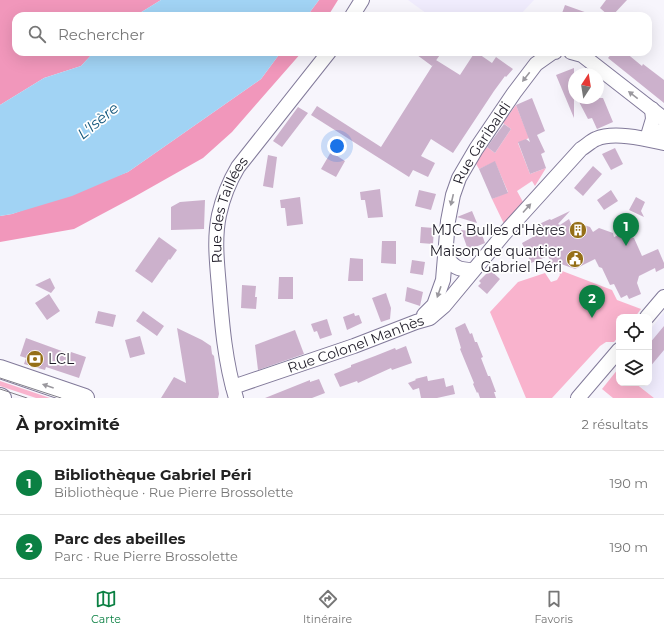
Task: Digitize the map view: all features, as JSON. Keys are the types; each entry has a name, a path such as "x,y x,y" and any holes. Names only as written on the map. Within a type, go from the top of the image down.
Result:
{"main road":[{"path":"0,369 85,398"}],"street":[{"path":"354,12 362,0"},
{"name":"Rue des Taillées","path":"235,392 223,336 216,243 219,215 228,184 238,167 326,56"},
{"name":"Rue Garibaldi","path":"416,322 434,305 443,280 453,195 460,178 476,149 514,93 536,64 547,56"},
{"path":"583,56 664,119"},
{"path":"647,139 652,119 652,109"},
{"path":"647,139 664,130"},
{"name":"Rue Colonel Manhès","path":"235,392 416,322 430,318 439,310 545,188 581,149 597,138 608,136 632,136 664,143"},
{"path":"445,254 452,265 463,270 473,270"},
{"path":"650,314 664,297"},
{"path":"586,395 616,354"}],"shaded area":[{"path":"0,0 161,0 142,12 12,12 12,56 90,56 81,66 44,78 0,105"},
{"path":"319,0 338,0 330,12 310,12"},
{"path":"408,0 534,0 523,12 424,12"},
{"path":"278,56 298,56 232,132 203,158 74,229 0,242 0,216 12,214 128,172 261,79"},
{"path":"516,105 529,138 518,143 530,174 546,168 535,186 532,181 517,191 523,202 504,224 492,199 508,192 495,162 479,169 475,162 487,147 495,153 511,129 503,123"},
{"path":"557,269 612,290 617,300 641,309 637,314 616,314 616,340 614,342 606,342 600,346 552,398 526,398 490,312 518,282 545,273 551,282 557,280 560,275"},
{"path":"664,312 664,398 654,398 640,386 652,386 652,327"},
{"path":"616,372 616,386 639,386 654,398 613,398 602,389"},
{"path":"0,381 50,398 36,398 0,386"}],"water":[{"path":"161,0 319,0 310,12 142,12"},
{"name":"L'Isère","path":"90,56 278,56 261,79 128,172 72,196 12,214 0,216 0,105 44,78 81,66"}],"building":[{"path":"606,0 627,0 616,12 604,12 600,8"},
{"path":"565,5 585,12 562,12"},
{"path":"418,56 439,56 432,66"},
{"path":"472,56 482,56 492,63 496,57 513,69 506,77 505,76 494,91 453,153 431,139 421,156 435,163 428,177 413,170 409,177 311,115 317,106 381,147 436,60 460,75"},
{"path":"610,56 630,56 664,80 664,103 608,58"},
{"path":"568,70 568,104 556,75"},
{"path":"532,98 545,131 537,135 545,152 541,154 546,168 530,174 518,142 526,139 530,142 516,105"},
{"path":"604,100 613,122 597,129 592,118 588,119 580,104 604,104"},
{"path":"568,104 574,104 574,118"},
{"path":"298,107 308,113 282,147 273,141"},
{"path":"504,124 511,129 495,153 487,147"},
{"path":"615,148 623,164 611,170 602,154"},
{"path":"331,152 345,161 336,177 321,169"},
{"path":"268,155 277,157 273,188 263,186"},
{"path":"495,161 508,193 492,199 479,169"},
{"path":"593,166 602,174 583,196 574,188"},
{"path":"380,189 383,217 368,218 365,200 361,200 360,192"},
{"path":"419,190 436,194 431,210 415,206"},
{"path":"611,190 618,201 604,210 597,200"},
{"path":"300,197 303,224 287,226 285,208 281,208 280,200"},
{"path":"636,197 645,202 641,211 644,217 629,210"},
{"path":"205,200 204,229 171,230 171,207 180,202"},
{"path":"472,211 477,223 457,217"},
{"path":"570,211 558,224 560,225 569,219 572,226 578,223 590,227 593,232 599,228 613,233 614,237 621,235 620,233 634,238 642,256 658,249 664,263 664,268 656,272 655,268 639,276 637,283 641,294 629,299 627,295 621,298 614,284 610,285 602,268 599,267 595,259 575,269 561,264 554,267 548,256 531,263 522,243 540,233 537,225"},
{"path":"421,227 434,228 433,244 420,243"},
{"path":"461,230 481,232 485,243 468,250"},
{"path":"159,237 177,250 152,283 135,271"},
{"path":"382,241 396,241 396,264 381,263"},
{"path":"350,258 363,259 363,281 348,281"},
{"path":"412,260 425,262 423,275 410,273"},
{"path":"490,270 500,279 487,294 478,286 481,283 479,281"},
{"path":"279,277 293,277 293,299 278,299"},
{"path":"50,278 55,288 51,293 35,285"},
{"path":"242,285 256,286 256,309 241,308"},
{"path":"407,287 423,292 420,306 405,301"},
{"path":"386,293 391,308 390,319 381,322 372,298"},
{"path":"49,294 60,311 47,320 35,303"},
{"path":"98,311 116,315 113,327 95,323"},
{"path":"143,311 164,326 157,336 136,321"},
{"path":"354,313 355,316 359,315 362,323 347,330 343,317"},
{"path":"327,319 332,335 320,339 317,331 314,332 311,324"},
{"path":"465,323 470,334 472,333 475,342 477,342 483,357 481,358 496,392 494,392 496,398 480,398 473,384 474,383 460,349 461,348 455,328"},
{"path":"664,326 664,350 652,364 652,350 652,340"},
{"path":"177,328 211,346 212,354 214,356 219,394 218,398 161,398 174,377 186,383"},
{"path":"295,330 304,354 258,370 255,345"},
{"path":"140,336 145,354 130,358 125,340"},
{"path":"26,338 70,354 71,352 86,357 79,378 46,367 45,370 24,364 26,358 20,356"},
{"path":"406,346 412,363 392,370 391,368 358,383 357,381 340,387 334,374 351,367 351,365 395,348 396,350"},
{"path":"427,376 428,381 444,378 446,387 453,385 455,394 437,398 421,398 419,388 413,390 408,383 416,380 415,379"},
{"path":"319,379 325,393 312,398 265,398 310,380 310,382"}],"tram line":[{"path":"0,378 61,398"},
{"path":"0,389 27,398"}],"place":[{"name":"MJC Bulles d'Hères","path":"578,230"},
{"name":"Bibliothèque Gabriel Péri","path":"626,246"},
{"name":"Maison de quartier Gabriel Péri","path":"575,259"},
{"name":"Parc des abeilles","path":"592,318"},
{"name":"LCL","path":"35,359"}]}
